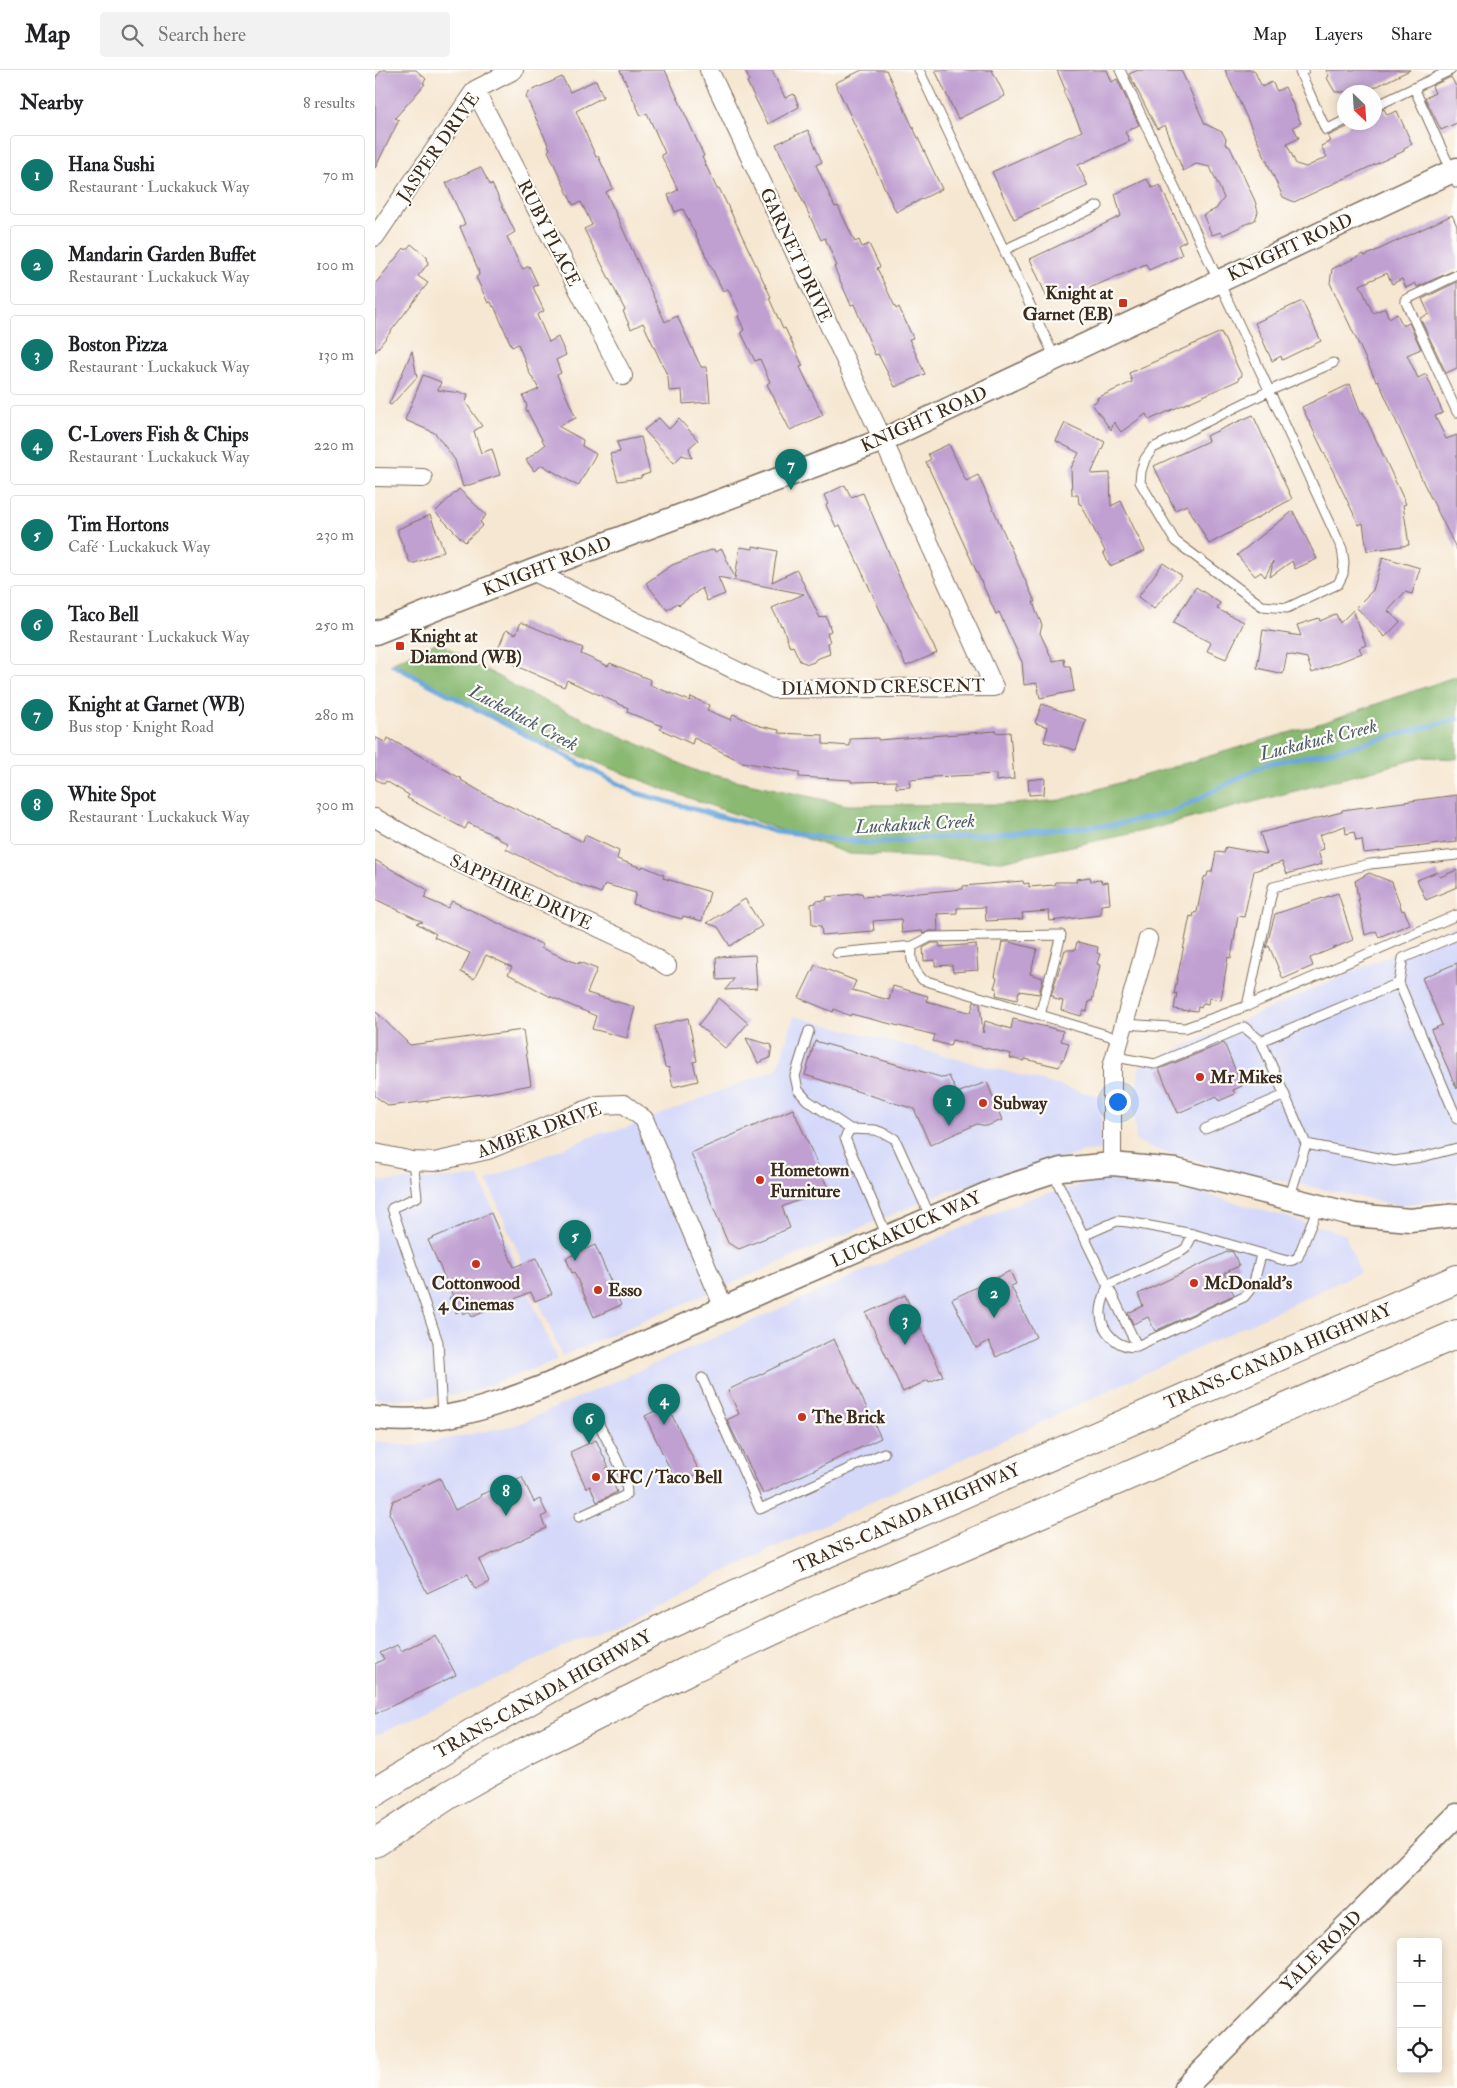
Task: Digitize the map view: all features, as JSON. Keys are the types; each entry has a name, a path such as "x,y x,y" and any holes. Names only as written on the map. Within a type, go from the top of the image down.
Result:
{"highway":[{"name":"TRANS-CANADA HIGHWAY","path":"375,1792 471,1733 574,1674 670,1624 777,1575 1457,1279"},
{"path":"375,1843 449,1794 526,1751 693,1668 828,1605 1457,1334"},
{"path":"375,1776 574,1674"},
{"path":"375,1864 526,1751"}],"street":[{"name":"JASPER DRIVE","path":"375,237 475,90 513,70"},
{"name":"GARNET DRIVE","path":"709,70 883,440"},
{"name":"RUBY PLACE","path":"475,90 623,376"},
{"name":"KNIGHT ROAD","path":"375,633 532,571 883,440 1219,280 1455,174"},
{"name":"DIAMOND CRESCENT","path":"532,571 774,689 994,687 883,440"},
{"path":"375,477 423,478"},
{"name":"SAPPHIRE DRIVE","path":"375,818 436,852 636,944 667,966"},
{"path":"1112,1164 1112,1067 1148,939"},
{"name":"AMBER DRIVE","path":"375,1153 413,1161 434,1162 488,1150 597,1105 624,1104 644,1119 724,1308"},
{"name":"LUCKAKUCK WAY","path":"375,1418 397,1421 442,1419 490,1407 724,1308 993,1190 1061,1169 1112,1164 1176,1170 1289,1200 1355,1215 1411,1220 1457,1214"},
{"name":"YALE ROAD","path":"1185,2088 1457,1815"}],"lane":[{"path":"919,70 1055,358"},
{"path":"1120,70 1219,280 1269,391 1342,550 1345,562 1343,574 1337,584 1287,608 1262,606 1175,541 1140,482 1141,471 1145,459 1153,448 1269,391 1333,362"},
{"path":"1304,70 1301,72 1326,130 1337,125"},
{"path":"1382,104 1451,70"},
{"path":"1413,88 1455,174"},
{"path":"1004,250 1098,206"},
{"path":"1457,275 1405,300 1457,412"},
{"path":"1247,1006 1273,887 1370,864 1457,855"},
{"path":"913,946 911,953 913,964 923,980 1040,1015 1122,1032 1185,1028 1247,1006 1457,915"},
{"path":"1457,935 1403,958 1399,983 1457,1118"},
{"path":"837,953 913,946 930,937 1061,936 1040,1015"},
{"path":"1261,1041 1399,983"},
{"path":"1115,1058 1155,1064 1243,1027 1261,1041 1306,1144 1289,1200"},
{"path":"809,1031 795,1076 797,1090 807,1100 850,1129 875,1130 895,1139 931,1218"},
{"path":"1205,1129 1285,1095"},
{"path":"850,1129 845,1138 887,1237"},
{"path":"1306,1144 1394,1161 1422,1157 1457,1148"},
{"path":"413,1161 417,1197 392,1208 437,1342 442,1419"},
{"path":"1052,1172 1137,1346"},
{"path":"1083,1236 1117,1221 1193,1234 1287,1261 1293,1260 1298,1256 1318,1207"},
{"path":"1193,1234 1186,1248 1182,1251 1108,1285 1101,1306 1101,1314 1103,1323 1112,1338 1123,1345 1137,1346 1244,1297 1253,1286 1261,1255"},
{"path":"702,1378 759,1508 884,1453"},
{"path":"579,1517 627,1493 627,1485 598,1422"}],"shaded area":[{"path":"1457,925 1457,1198 1397,1205 1245,1173 1150,1148 1136,1140 1133,1106 1140,1066"},
{"path":"794,1016 1102,1097 1101,1150 1085,1152 945,1192 562,1356 487,1180 600,1133 623,1129 777,1069"},
{"path":"479,1177 557,1360 468,1393 401,1400 375,1398 375,1178 380,1181"},
{"path":"1105,1179 1205,1194 1345,1234 1360,1272 375,1736 375,1441 412,1446 516,1425 1027,1199"}],"green space":[{"path":"438,642 525,692 699,772 847,805 1012,804 1061,800 1325,722 1457,676 1457,759 1424,757 1147,830 1002,861 850,854 666,790 517,731 393,662"}],"building":[{"path":"382,70 416,70 426,79 423,83 425,84 395,118 399,120 375,168 375,78"},
{"path":"620,70 665,70 704,156 702,157 717,189 719,188 771,297 769,298 803,366 800,367 823,415 790,430 767,384 770,382 760,359 755,361 741,332 744,330 738,316 740,314 728,289 723,291 683,209 675,212 668,195 678,190 661,155 665,153 647,113 641,116"},
{"path":"745,70 772,70 785,98 794,94 799,107 768,124 747,82 749,80"},
{"path":"862,70 886,70 942,189 896,212 835,83"},
{"path":"935,70 992,70 1005,96 958,119"},
{"path":"1057,70 1107,70 1112,82 1117,79 1139,125 1125,132 1130,141 1078,165 1088,186 1014,219 992,172 1082,131 1063,91 1065,89"},
{"path":"1138,70 1181,70 1205,124 1222,132 1226,139 1225,144 1230,147 1255,201 1258,212 1255,220 1223,235 1221,232 1212,235 1203,215 1216,209 1224,198 1210,167 1196,164 1183,171 1165,125 1157,129 1129,74"},
{"path":"1225,70 1254,70 1262,87 1272,82 1277,91 1285,87 1301,123 1293,127 1299,138 1287,144 1296,164 1306,167 1327,157 1321,146 1331,141 1328,136 1341,130 1382,130 1382,110 1384,109 1387,115 1397,111 1412,144 1404,148 1404,151 1294,202 1283,197"},
{"path":"1326,70 1410,70 1379,85 1337,85 1337,92 1335,92 1327,78 1329,76"},
{"path":"562,77 570,92 596,80 603,97 576,111 596,157 598,156 613,188 606,192 665,322 677,316 701,367 707,367 710,402 683,404 682,390 669,391 668,377 643,323 631,329 623,311 625,310 584,229 592,225 581,202 573,205 548,151 550,149 526,97 528,92"},
{"path":"1451,77 1457,88 1457,123 1441,130 1425,98 1435,93 1432,86"},
{"path":"808,130 822,162 816,165 835,207 838,206 855,242 859,240 862,247 869,244 880,267 877,268 896,309 899,307 913,338 909,339 925,374 895,387 878,354 875,355 854,304 851,305 834,267 837,266 825,238 821,240 776,144"},
{"path":"481,168 490,185 492,184 515,232 507,237 519,263 523,269 529,266 538,285 533,287 544,311 537,315 549,342 558,337 566,355 556,360 561,373 557,375 576,418 558,426 583,440 582,446 596,454 578,486 542,465 534,471 526,460 545,445 526,409 527,406 523,396 539,389 530,374 518,344 512,347 494,306 491,302 488,303 476,277 479,275 478,269 460,227 465,224 446,183"},
{"path":"1147,179 1152,188 1160,185 1177,221 1186,241 1178,245 1182,255 1149,270 1146,264 1078,293 1077,291 1049,302 1030,259 1121,216 1115,194"},
{"path":"1452,215 1457,226 1457,269 1417,287 1415,283 1406,288 1402,279 1392,284 1387,273 1360,285 1373,313 1385,308 1389,318 1397,314 1403,326 1409,323 1421,349 1407,355 1418,378 1426,374 1443,413 1435,416 1446,439 1457,435 1457,550 1424,484 1378,380 1376,381 1330,283 1332,269 1364,254 1365,256"},
{"path":"411,244 427,257 428,264 418,276 428,283 375,352 375,284 404,248 406,250"},
{"path":"1457,282 1457,368 1446,373 1420,318 1429,314 1422,299"},
{"path":"1302,301 1321,341 1282,360 1281,356 1272,361 1255,323"},
{"path":"1221,332 1242,376 1238,378 1239,380 1149,420 1146,414 1121,432 1114,422 1111,430 1092,404 1098,400 1097,398 1132,382 1129,373"},
{"path":"412,351 417,377 391,405 389,404"},
{"path":"423,375 441,382 438,390 468,394 466,403 482,426 474,431 481,453 492,449 500,475 463,487 455,460 435,433 405,420"},
{"path":"1350,384 1361,413 1363,412 1406,504 1403,505 1409,545 1367,551 1363,523 1359,525 1302,407"},
{"path":"1253,415 1292,499 1209,544 1187,505 1175,510 1154,466 1208,441 1206,436"},
{"path":"659,418 669,429 679,419 698,440 689,448 692,458 682,455 674,463 644,430"},
{"path":"1065,423 1105,442 1091,474 1110,473 1111,506 1121,501 1145,551 1110,566 1103,552 1105,551 1081,504 1079,504 1078,495 1072,495 1071,468 1079,453 1056,441"},
{"path":"641,437 650,473 641,476 641,478 618,481 610,454 620,452 617,442"},
{"path":"949,444 966,481 978,475 1035,602 1033,602 1042,625 1040,633 1053,661 1064,659 1065,666 1070,666 1074,691 1040,698 1037,683 1024,685 1022,662 999,612 996,614 926,462 931,459 928,454"},
{"path":"845,485 851,497 863,493 901,581 937,653 906,666 840,525 836,527 826,505 828,504 824,495"},
{"path":"459,489 486,515 480,522 483,525 465,542 435,512"},
{"path":"1293,511 1317,559 1295,569 1292,561 1270,577 1273,561 1265,577 1261,572 1255,576 1237,555"},
{"path":"430,515 444,551 415,563 410,563 398,534 398,529"},
{"path":"753,546 777,551 772,582 797,570 820,618 826,616 831,631 827,633 830,642 828,643 830,654 808,664 800,661 793,646 790,647 782,625 772,608 804,594 718,577 725,594 707,601 702,588 679,605 677,603 667,610 646,583 672,565 714,549 715,552 722,549 735,578 740,547 753,549"},
{"path":"1383,557 1420,568 1412,594 1405,592 1388,611 1400,622 1385,637 1356,607 1373,590"},
{"path":"1163,563 1182,576 1154,609 1138,597"},
{"path":"1196,587 1220,603 1217,609 1244,622 1226,659 1207,651 1211,643 1173,623"},
{"path":"1353,610 1366,645 1359,648 1362,653 1312,673 1307,658 1287,654 1283,674 1257,668 1263,630 1301,636 1297,625 1319,618 1320,621 1336,614 1340,623"},
{"path":"521,622 583,648 581,654 608,666 610,663 651,680 650,685 690,701 691,697 709,705 707,710 731,720 733,714 760,726 779,730 779,733 823,735 823,744 850,746 850,739 878,738 878,740 996,731 996,733 1010,732 1014,779 996,781 996,774 932,777 909,780 910,787 896,788 896,781 851,782 851,780 799,777 799,772 742,762 694,738 692,744 660,729 662,726 627,712 628,708 567,680 564,687 514,665 515,662 496,654 506,630 516,634"},
{"path":"1042,704 1086,720 1076,750 1044,742 1048,727 1035,723"},
{"path":"375,737 386,743 388,738 462,779 483,793 583,842 585,835 619,851 617,859 642,868 643,866 664,875 663,878 710,892 702,921 683,916 682,919 633,904 636,893 605,884 601,893 577,884 506,849 508,843 498,839 498,837 468,823 465,829 407,798 409,795 386,781 384,784 375,779"},
{"path":"1045,778 1044,794 1029,795 1028,780"},
{"path":"1457,795 1457,842 1364,853 1362,840 1356,841 1354,832 1346,834 1345,826 1319,835 1324,849 1318,851 1322,864 1287,874 1282,862 1254,871 1244,917 1238,916 1231,958 1228,957 1221,1000 1209,998 1208,1004 1203,1003 1201,1008 1198,1007 1197,1011 1174,1009 1177,993 1174,994 1190,916 1193,917 1194,913 1197,912 1204,877 1207,876 1208,872 1212,872 1216,852 1224,853 1226,847 1267,854 1260,833 1342,812 1342,810"},
{"path":"375,860 428,890 424,898 448,908 452,901 543,945 541,948 579,964 579,962 597,969 587,993 635,1007 627,1038 592,1029 596,1016 549,996 508,974 512,967 486,955 474,979 461,972 470,953 434,937 436,934 416,923 423,922 375,899"},
{"path":"1457,870 1457,887 1426,900 1417,880 1437,872 1440,877"},
{"path":"1369,873 1392,882 1402,911 1404,910 1410,924 1379,937 1376,931 1365,935 1355,881"},
{"path":"1090,877 1091,881 1101,880 1102,883 1108,882 1110,904 1101,905 1101,915 1050,921 1049,911 1022,913 1023,919 986,921 985,907 957,908 957,913 937,914 938,931 929,931 923,934 922,931 902,933 901,919 873,921 874,931 822,935 821,926 812,925 811,904 816,903 816,901 827,900 826,897 862,893 863,897 875,897 963,889 963,886 1023,881 1024,884 1029,883 1029,887 1054,885 1055,882 1077,882 1076,879"},
{"path":"1338,893 1353,940 1310,958 1313,966 1283,979 1269,946 1266,948 1275,914"},
{"path":"745,899 762,926 730,946 718,927 707,923"},
{"path":"1002,942 1037,949 1030,974 1043,978 1039,994 1019,991 1017,1000 996,995 997,988 994,988 997,978 995,977"},
{"path":"1077,942 1098,947 1097,953 1100,954 1097,964 1100,965 1092,1001 1089,1001 1087,1011 1083,1011 1081,1016 1061,1010 1063,1001 1054,999 1054,996 1051,996 1065,950 1075,950"},
{"path":"932,943 939,943 940,947 976,944 978,970 953,972 952,965 935,966 935,960 924,961 923,948"},
{"path":"755,955 757,988 725,990 734,979 717,980 716,957"},
{"path":"1457,963 1457,1089 1431,1030 1442,1025 1422,978"},
{"path":"815,965 856,981 852,990 889,1000 893,986 928,996 926,1001 969,1012 971,1012 974,1002 980,1004 983,1033 985,1021 1011,1029 1013,1019 1063,1031 1061,1041 1069,1043 1064,1059 1062,1059 1059,1067 1025,1059 1024,1061 1010,1058 1011,1054 952,1040 950,1046 933,1041 935,1035 851,1014 850,1016 834,1009 833,1012 799,998"},
{"path":"719,998 748,1023 726,1049 698,1025"},
{"path":"375,1011 410,1045 523,1030 531,1085 482,1094 389,1106 375,1096"},
{"path":"688,1018 697,1061 693,1062 698,1081 673,1087 669,1068 665,1067 655,1026"},
{"path":"746,1038 772,1045 770,1058 758,1063"},
{"path":"815,1041 944,1078 949,1076 957,1093 987,1082 1002,1120 987,1126 977,1124 930,1145 914,1109 805,1075"},
{"name":"Mr Mikes","path":"1224,1043 1242,1086 1233,1090 1235,1094 1219,1101 1217,1096 1178,1113 1159,1069"},
{"path":"793,1109 828,1188 782,1207 790,1228 739,1249 728,1243 691,1153"},
{"name":"Cottonwood 4 Cinemas","path":"491,1213 514,1267 536,1258 552,1294 535,1301 531,1292 472,1317 469,1311 463,1314 461,1310 456,1313 449,1298 453,1296 428,1240"},
{"name":"Esso","path":"595,1245 621,1305 594,1317 566,1258"},
{"name":"McDonald's","path":"1229,1251 1233,1252 1239,1266 1224,1273 1234,1295 1155,1331 1148,1317 1133,1324 1128,1313 1143,1306 1138,1294"},
{"path":"1010,1271 1016,1284 1011,1286 1036,1337 996,1357 989,1341 976,1348 952,1299"},
{"path":"905,1295 943,1376 929,1382 928,1380 903,1392 866,1313"},
{"name":"The Brick","path":"834,1339 881,1438 763,1494 727,1420 739,1414 728,1390"},
{"path":"667,1405 700,1473 677,1484 645,1416"},
{"name":"KFC / Taco Bell","path":"596,1440 609,1468 606,1468 617,1492 597,1502 590,1486 586,1488 570,1452"},
{"path":"522,1477 534,1502 540,1499 547,1514 541,1517 546,1528 479,1560 489,1582 475,1589 468,1574 427,1593 389,1513 393,1501 440,1478 455,1510 481,1497 480,1495"},
{"path":"435,1635 456,1675 375,1714 375,1664 384,1659 380,1653 397,1645 401,1651"}],"waterway":[{"name":"Luckakuck Creek","path":"393,665 636,793 777,832 867,843 1113,825 1173,812 1266,764 1347,748 1457,719"}],"place":[{"name":"Knight at Garnet (EB)","path":"1123,303"},
{"name":"Knight at Garnet (WB)","path":"791,490"},
{"name":"Knight at Diamond (WB)","path":"400,646"},
{"name":"Mr Mikes","path":"1200,1077"},
{"name":"Subway","path":"983,1103"},
{"name":"Hana Sushi","path":"949,1126"},
{"name":"Hometown Furniture","path":"760,1180"},
{"name":"Tim Hortons","path":"575,1261"},
{"name":"Cottonwood 4 Cinemas","path":"476,1264"},
{"name":"McDonald's","path":"1194,1283"},
{"name":"Esso","path":"598,1290"},
{"name":"Mandarin Garden Buffet","path":"994,1318"},
{"name":"Boston Pizza","path":"905,1345"},
{"name":"The Brick","path":"802,1417"},
{"name":"C-Lovers Fish & Chips","path":"664,1425"},
{"name":"Taco Bell","path":"589,1444"},
{"name":"KFC / Taco Bell","path":"596,1477"},
{"name":"White Spot","path":"506,1516"}]}
